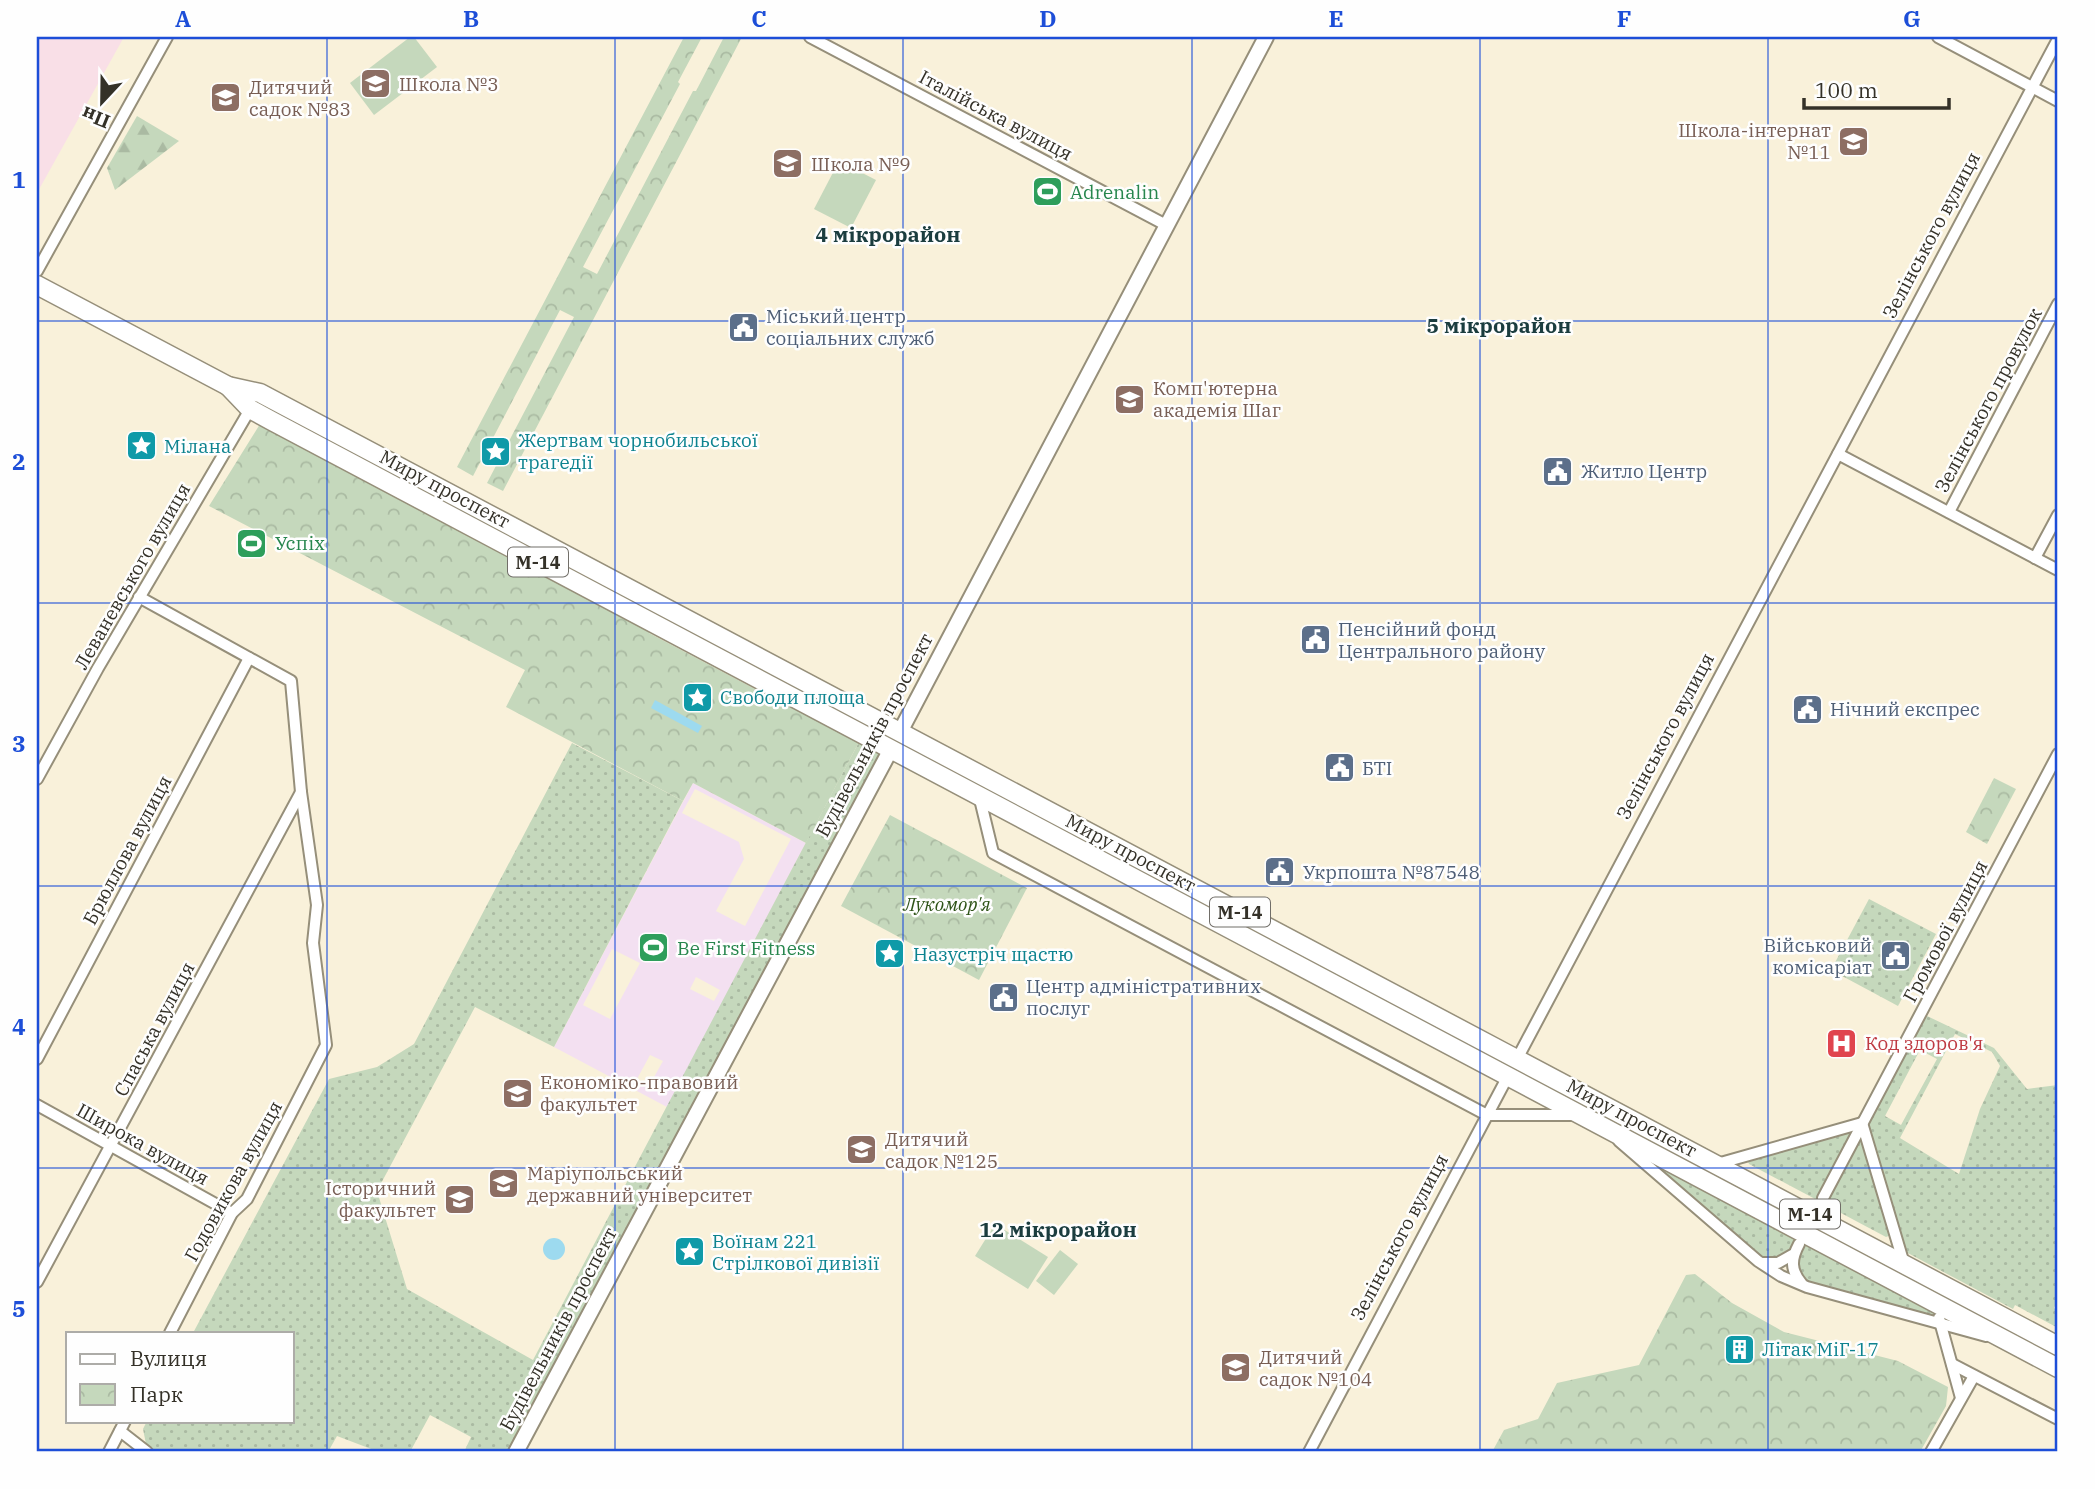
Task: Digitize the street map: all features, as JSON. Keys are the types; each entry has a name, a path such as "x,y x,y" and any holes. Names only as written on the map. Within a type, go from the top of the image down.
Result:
{"highway":[{"name":"Миру проспект","path":"37,285 228,386 260,393 2058,1346"},
{"name":"Миру проспект","path":"228,386 250,410 2058,1368"},
{"name":"Будівельників проспект","path":"891,749 900,732"},
{"name":"Зелінського вулиця","path":"1507,1076 1517,1059"}],"main road":[{"name":"Будівельників проспект","path":"900,732 1266,37"},
{"name":"Будівельників проспект","path":"516,1452 891,749"}],"street":[{"path":"37,271 167,37"},
{"name":"Італійська вулиця","path":"810,37 1167,225"},
{"path":"1938,37 2058,101"},
{"name":"Зелінського вулиця","path":"1517,1059 2058,39"},
{"name":"Зелінського провулок","path":"1949,512 2058,304"},
{"name":"Леваневського вулиця","path":"37,779 139,597 260,393"},
{"path":"1838,454 2058,570"},
{"path":"2035,558 2058,515"},
{"path":"139,597 291,681 301,792"},
{"name":"Брюллова вулиця","path":"37,1059 249,658"},
{"name":"Громової вулиця","path":"1823,1199 2058,754"},
{"name":"Годовикова вулиця","path":"171,1332 232,1213 247,1199 326,1045 313,943 317,905 301,792"},
{"name":"Спаська вулиця","path":"37,1282 301,792"},
{"path":"979,795 993,853 1487,1115 1581,1115"},
{"name":"Зелінського вулиця","path":"1309,1452 1507,1076"},
{"name":"Широка вулиця","path":"37,1105 232,1213"},
{"path":"1599,1124 1758,1261 1782,1276 1807,1287 2012,1343"},
{"path":"1716,1164 1862,1124 1904,1264"},
{"path":"1758,1261 1773,1264 1784,1261 1792,1255 1798,1244"},
{"path":"1792,1255 1796,1276 1807,1287"},
{"path":"1934,1302 1961,1398"},
{"path":"1952,1364 2058,1419"},
{"path":"1931,1452 1974,1376"},
{"path":"108,1452 123,1426 147,1452"}],"shaded area":[{"path":"37,37 124,37 37,193"},
{"path":"693,783 806,843 667,1107 554,1047","holes":["695,789 791,839 745,926 716,911 744,859 739,842 682,813","612,949 640,963 610,1019 583,1005","696,977 720,990 714,1001 690,989","650,1055 663,1061 649,1086 637,1079"]}],"green space":[{"path":"410,37 414,37 437,67 374,115 350,83"},
{"path":"684,37 702,37 583,267 597,274 724,37 742,37 503,491 487,483 574,317 560,310 473,476 457,467"},
{"path":"137,116 179,141 115,190 107,168"},
{"path":"839,161 876,180 851,228 814,209"},
{"path":"260,424 651,629 649,633 776,700 779,697 860,740 806,843 693,783 683,801 506,707 525,670 209,506"},
{"path":"860,740 883,752 510,1452 464,1452 471,1437 430,1415 410,1452 379,1452 337,1436 328,1452 157,1452 146,1444 143,1429 146,1422 294,1422 294,1332 194,1332 329,1079 377,1067 414,1044 572,743 683,801 554,1047 475,1007 377,1191 407,1289 533,1360"},
{"path":"1994,778 2016,789 1987,844 1966,832"},
{"name":"Лукомор'я","path":"890,815 1027,888 979,980 841,906"},
{"path":"1869,899 1936,934 1898,1006 1831,970"},
{"path":"1925,1015 1994,1048 2027,1089 2058,1085 2058,1300 2054,1308 2058,1311 2058,1328 2015,1305 2013,1309 1904,1251 1867,1123","holes":["1955,1034 1992,1052 2000,1066 1980,1109 1959,1174 1900,1138","1920,1050 1937,1059 1901,1125 1885,1116"]},
{"path":"1854,1130 1817,1200 1749,1164 1747,1159"},
{"path":"1861,1135 1891,1235 1886,1237 1824,1204"},
{"path":"1640,1156 1797,1239 1785,1254 1780,1256 1768,1258 1755,1254"},
{"path":"995,1224 1048,1257 1028,1289 975,1256"},
{"path":"1803,1242 1933,1311 1935,1318 1810,1284 1801,1275 1798,1265"},
{"path":"1060,1250 1078,1264 1054,1295 1036,1281"},
{"path":"1695,1274 1732,1303 1784,1332 1898,1361 1948,1387 1946,1406 1920,1452 1492,1452 1504,1430 1538,1419 1557,1383 1639,1365 1686,1275"}],"water":[{"path":"655,700 702,726 698,733 651,708"},
{"path":"554,1238 562,1241 565,1249 562,1257 554,1260 546,1257 543,1249 546,1241"}],"tunnel":[{"path":"1801,1238 1823,1198"}],"place":[{"name":"Школа №3","path":"376,84"},
{"name":"Дитячий садок №83","path":"226,98"},
{"name":"Школа-інтернат №11","path":"1854,141"},
{"name":"Школа №9","path":"788,164"},
{"name":"Adrenalin","path":"1047,192"},
{"name":"Міський центр соціальних служб","path":"743,327"},
{"name":"Комп'ютерна академія Шаг","path":"1130,399"},
{"name":"Мілана","path":"141,446"},
{"name":"Жертвам чорнобильської трагедії","path":"495,451"},
{"name":"Житло Центр","path":"1558,471"},
{"name":"Успіх","path":"252,543"},
{"name":"Пенсійний фонд Центрального району","path":"1315,640"},
{"name":"Свободи площа","path":"697,697"},
{"name":"Нічний експрес","path":"1807,709"},
{"name":"БТІ","path":"1339,768"},
{"name":"Укрпошта №87548","path":"1280,872"},
{"name":"Be First Fitness","path":"654,948"},
{"name":"Назустріч щастю","path":"890,954"},
{"name":"Військовий комісаріат","path":"1895,956"},
{"name":"Центр адміністративних послуг","path":"1003,997"},
{"name":"Код здоров'я","path":"1842,1043"},
{"name":"Економіко-правовий факультет","path":"517,1093"},
{"name":"Дитячий садок №125","path":"862,1150"},
{"name":"Маріупольський державний університет","path":"504,1184"},
{"name":"Історичний факультет","path":"459,1199"},
{"name":"Воїнам 221 Стрілкової дивізії","path":"689,1252"},
{"name":"Літак МіГ-17","path":"1739,1349"},
{"name":"Дитячий садок №104","path":"1236,1368"}],"district":[{"name":"4 мікрорайон","path":"888,234"},
{"name":"5 мікрорайон","path":"1499,325"},
{"name":"12 мікрорайон","path":"1058,1229"}]}
